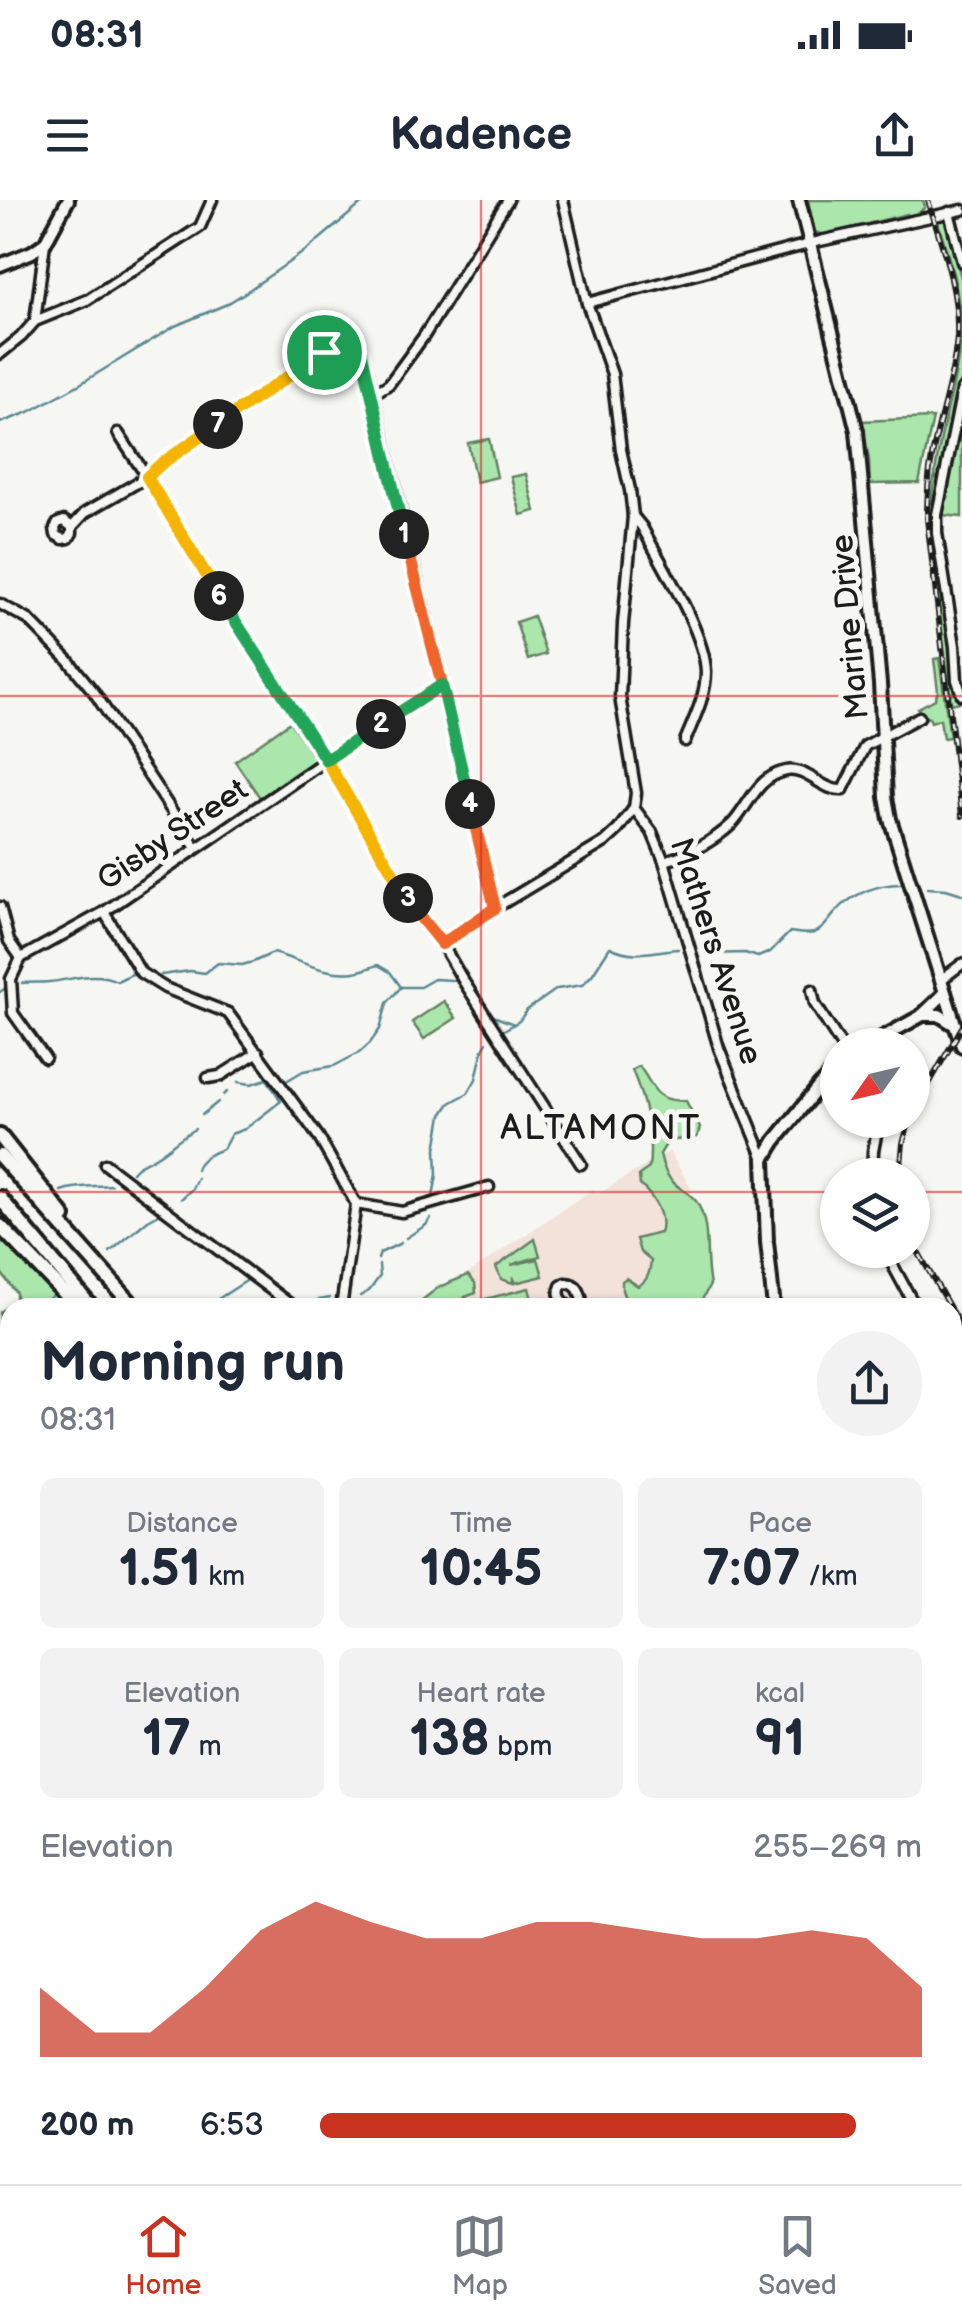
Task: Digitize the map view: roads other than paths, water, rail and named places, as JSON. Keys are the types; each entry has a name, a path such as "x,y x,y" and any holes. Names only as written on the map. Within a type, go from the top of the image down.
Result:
{"highway":[{"path":"0,1136 127,1298"},
{"path":"0,1156 124,1294"},
{"path":"0,1198 84,1298"},
{"path":"0,1226 69,1298"}],"main road":[{"path":"0,265 46,243 68,200"},
{"name":"Marine Drive","path":"799,200 856,431 890,819 962,1046"},
{"path":"899,1028 921,1016 946,993"},
{"path":"921,1016 934,1013 956,1025"},
{"path":"764,1158 820,1085"},
{"name":"Mathers Avenue","path":"764,1158 773,1298"}],"street":[{"path":"0,354 35,320 87,300 200,228 212,200"},
{"path":"373,394 389,384 424,336 508,200"},
{"name":"Mathers Avenue","path":"562,200 587,303 612,374 633,516 620,697 636,793 634,808 652,832 664,862 720,1048 764,1158"},
{"path":"587,303 809,244 962,210"},
{"path":"949,212 962,262"},
{"path":"35,320 46,243"},
{"path":"72,527 85,513 147,477 191,442 324,352 350,344 362,354 495,908"},
{"path":"962,390 937,515 962,695"},
{"path":"118,433 326,760 416,912 442,944 580,1164"},
{"path":"633,516 702,642 706,674 703,695 686,741"},
{"path":"0,604 29,620 86,681 196,848"},
{"name":"Gisby Street","path":"21,958 104,912 442,685"},
{"path":"664,862 722,832 734,822 758,786 782,772 800,772 834,790 844,790 865,746 919,717"},
{"path":"442,944 604,842 634,808"},
{"path":"0,907 9,942 21,958 11,978 13,1013 45,1058"},
{"path":"104,912 141,974 228,1014 318,1136 356,1204 343,1298"},
{"path":"942,979 962,964"},
{"path":"812,990 815,1004 830,1028"},
{"path":"208,1078 220,1076 258,1052"},
{"path":"105,1164 283,1298"},
{"path":"356,1204 402,1212 489,1187"},
{"path":"894,1268 911,1298"},
{"path":"561,1298 561,1286 566,1282 575,1284 581,1298"}],"waterway":[{"path":"0,423 80,384 175,326 227,304 308,249 366,200"},
{"path":"708,954 745,953 758,957 770,952 790,932 818,931 859,894 876,887 904,884"},
{"path":"927,888 962,894"},
{"path":"504,1030 557,989 582,985 610,947 635,953 678,949"},
{"path":"161,975 205,973 218,963 242,965 273,953 334,972 354,972 378,965 390,972 401,987"},
{"path":"22,983 92,976 117,981 132,974"},
{"path":"288,1080 303,1071 334,1066 359,1053 380,1029 387,1003 401,987 420,987 434,979 452,980"},
{"path":"0,992 4,989"},
{"path":"493,1016 514,1024"},
{"path":"433,1197 442,1115 450,1103 468,1093 487,1042"},
{"path":"196,1170 203,1159 223,1149 231,1134 245,1129 281,1101 267,1079 251,1084 238,1082"},
{"path":"224,1095 227,1092"},
{"path":"202,1115 218,1102"},
{"path":"132,1172 195,1129"},
{"path":"181,1199 197,1178"},
{"path":"61,1191 111,1185"},
{"path":"110,1252 159,1214"},
{"path":"406,1238 431,1218"},
{"path":"378,1259 380,1253 401,1243"},
{"path":"360,1296 380,1276 379,1265"},
{"path":"220,1298 246,1281"},
{"path":"49,1298 55,1294"}],"railway":[{"path":"928,200 948,267 957,319 953,367 931,465 927,519 962,816"},
{"path":"930,1082 962,1027"},
{"path":"902,1158 905,1138"},
{"path":"927,1268 944,1298"}],"district":[{"name":"ALTAMONT","path":"601,1127"}]}
